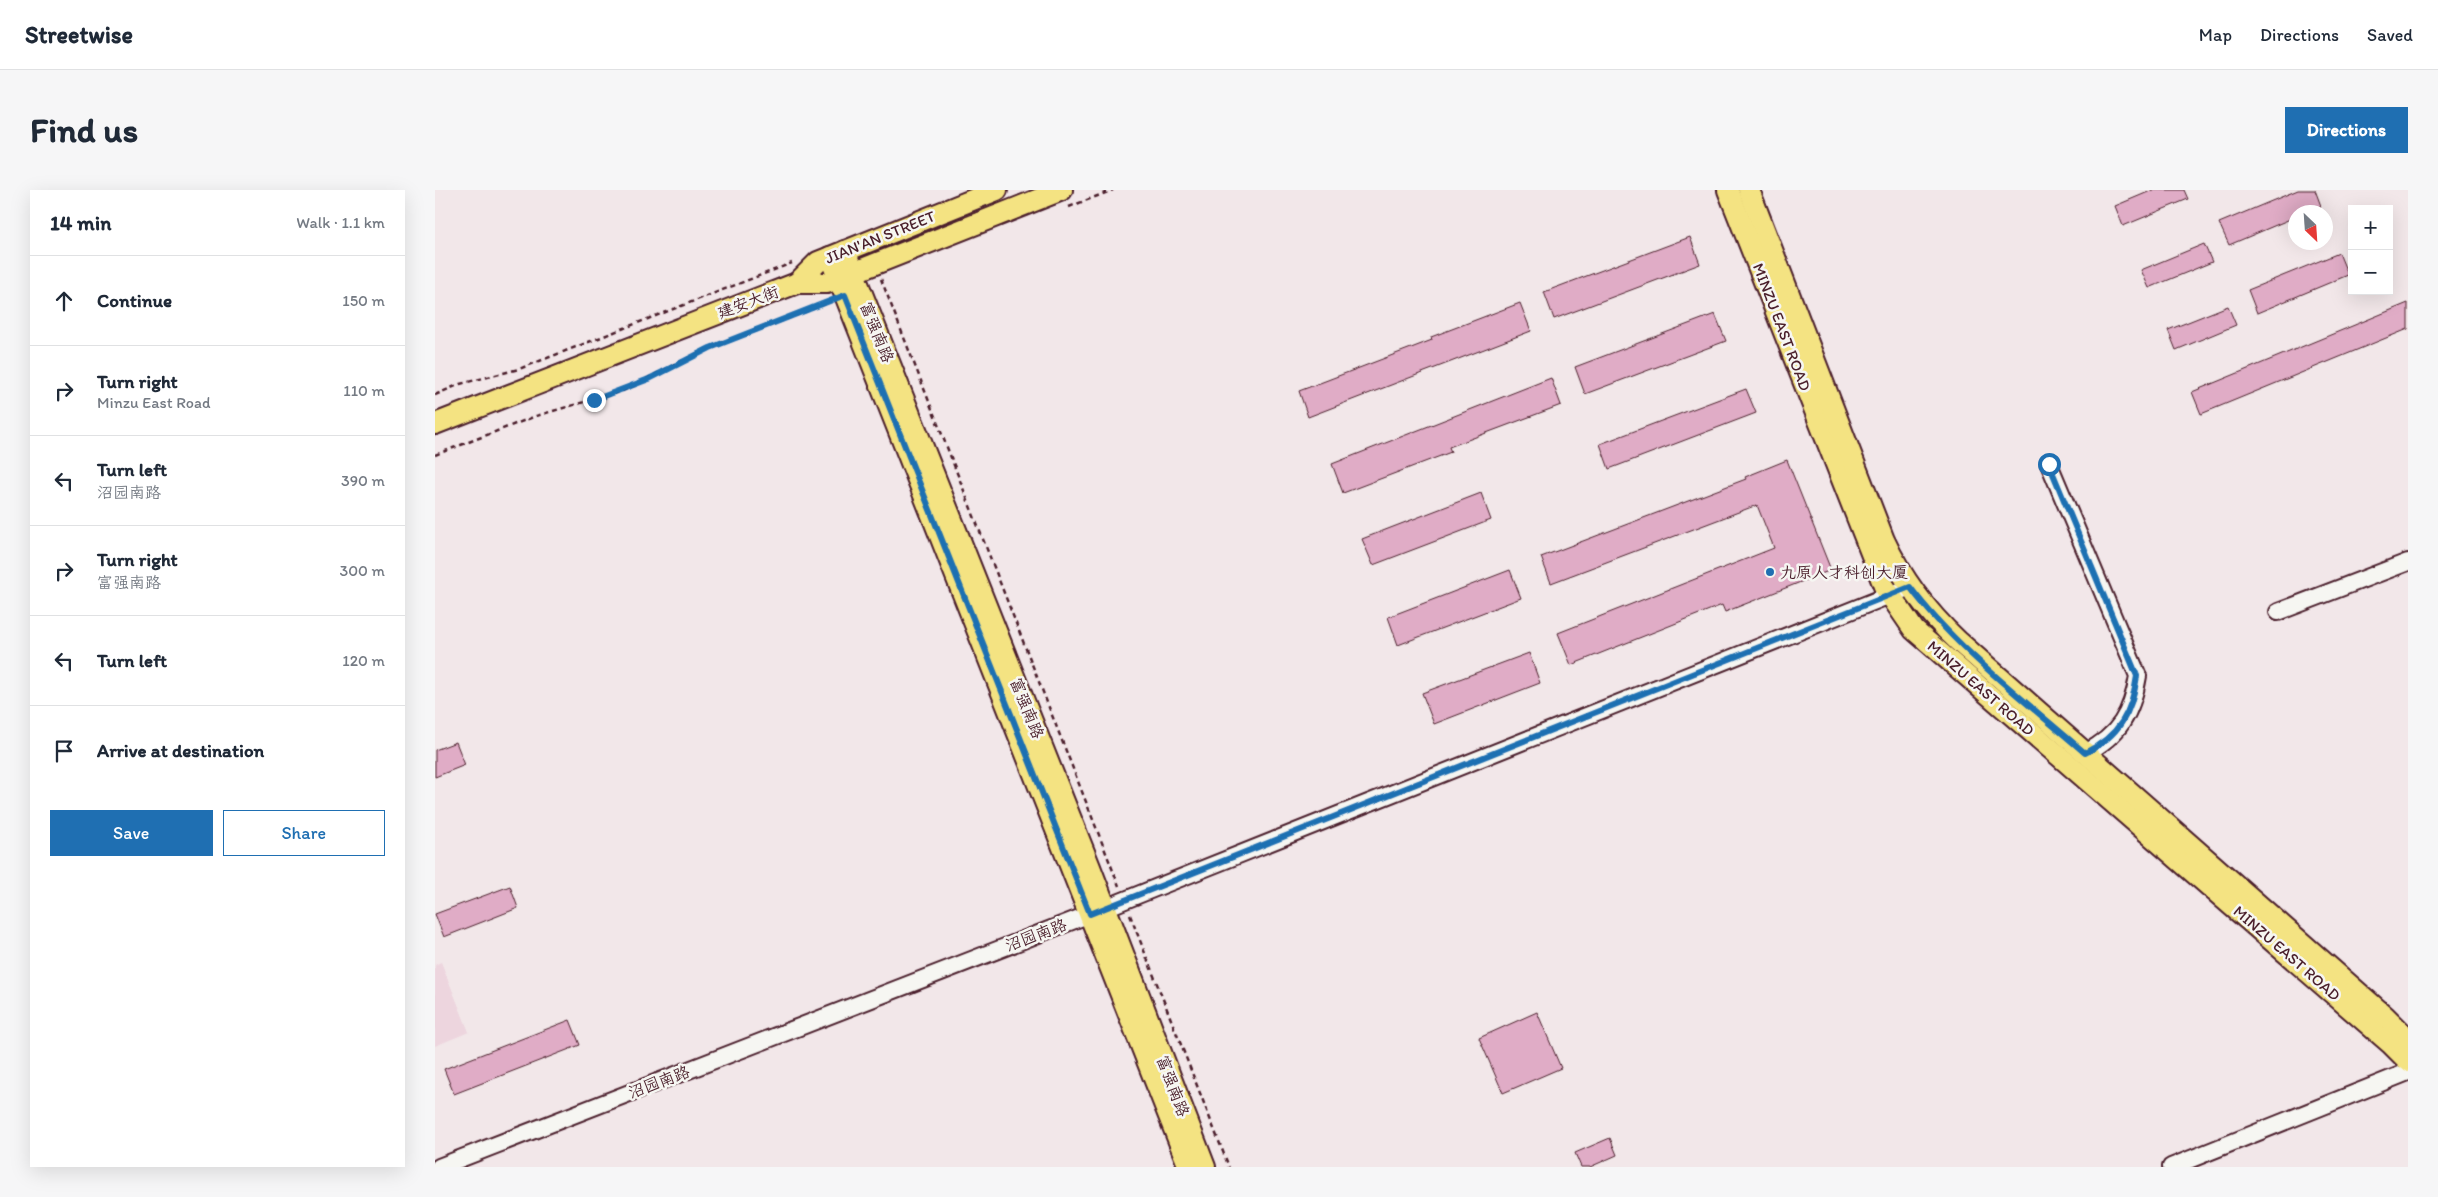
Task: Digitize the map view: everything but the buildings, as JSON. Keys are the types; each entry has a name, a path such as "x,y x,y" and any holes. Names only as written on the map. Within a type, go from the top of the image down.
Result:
{"main road":[{"name":"JIAN'AN STREET","path":"797,283 818,262 997,190"},
{"name":"MINZU EAST ROAD","path":"1728,190 1884,586 1914,630 2391,1044 2408,1061"},
{"name":"MINZU EAST ROAD","path":"1749,190 1884,540 1910,587 1934,618 2385,1016 2408,1039"},
{"path":"1762,224 1763,190"},
{"name":"建安大街","path":"435,424 797,283 850,284 1064,199"},
{"name":"富强南路","path":"838,254 1097,911 1205,1167"},
{"name":"富强南路","path":"1097,911 1189,1167"}],"street":[{"path":"2049,464 2137,676 2135,696 2123,722 2104,744 2085,753"},
{"path":"2278,612 2408,562"},
{"name":"沼园南路","path":"439,1167 1097,911 1910,587"},
{"path":"2171,1167 2408,1072"}],"path":[{"path":"1064,199 1113,190"},
{"path":"435,395 468,382 494,377 519,369 797,261"},
{"path":"878,273 1229,1167"},
{"path":"435,455 537,416 623,390 710,348 878,273 891,278"}],"shaded area":[{"path":"441,962 469,1032 435,1046 435,965"}],"place":[{"name":"九原人才科创大厦","path":"1770,572"}],"route":[{"path":"594,400 649,379 710,348 845,295 1090,914 1910,587 1934,618 1958,641 2085,753 2104,744 2123,722 2135,696 2137,676 2049,464"}]}
